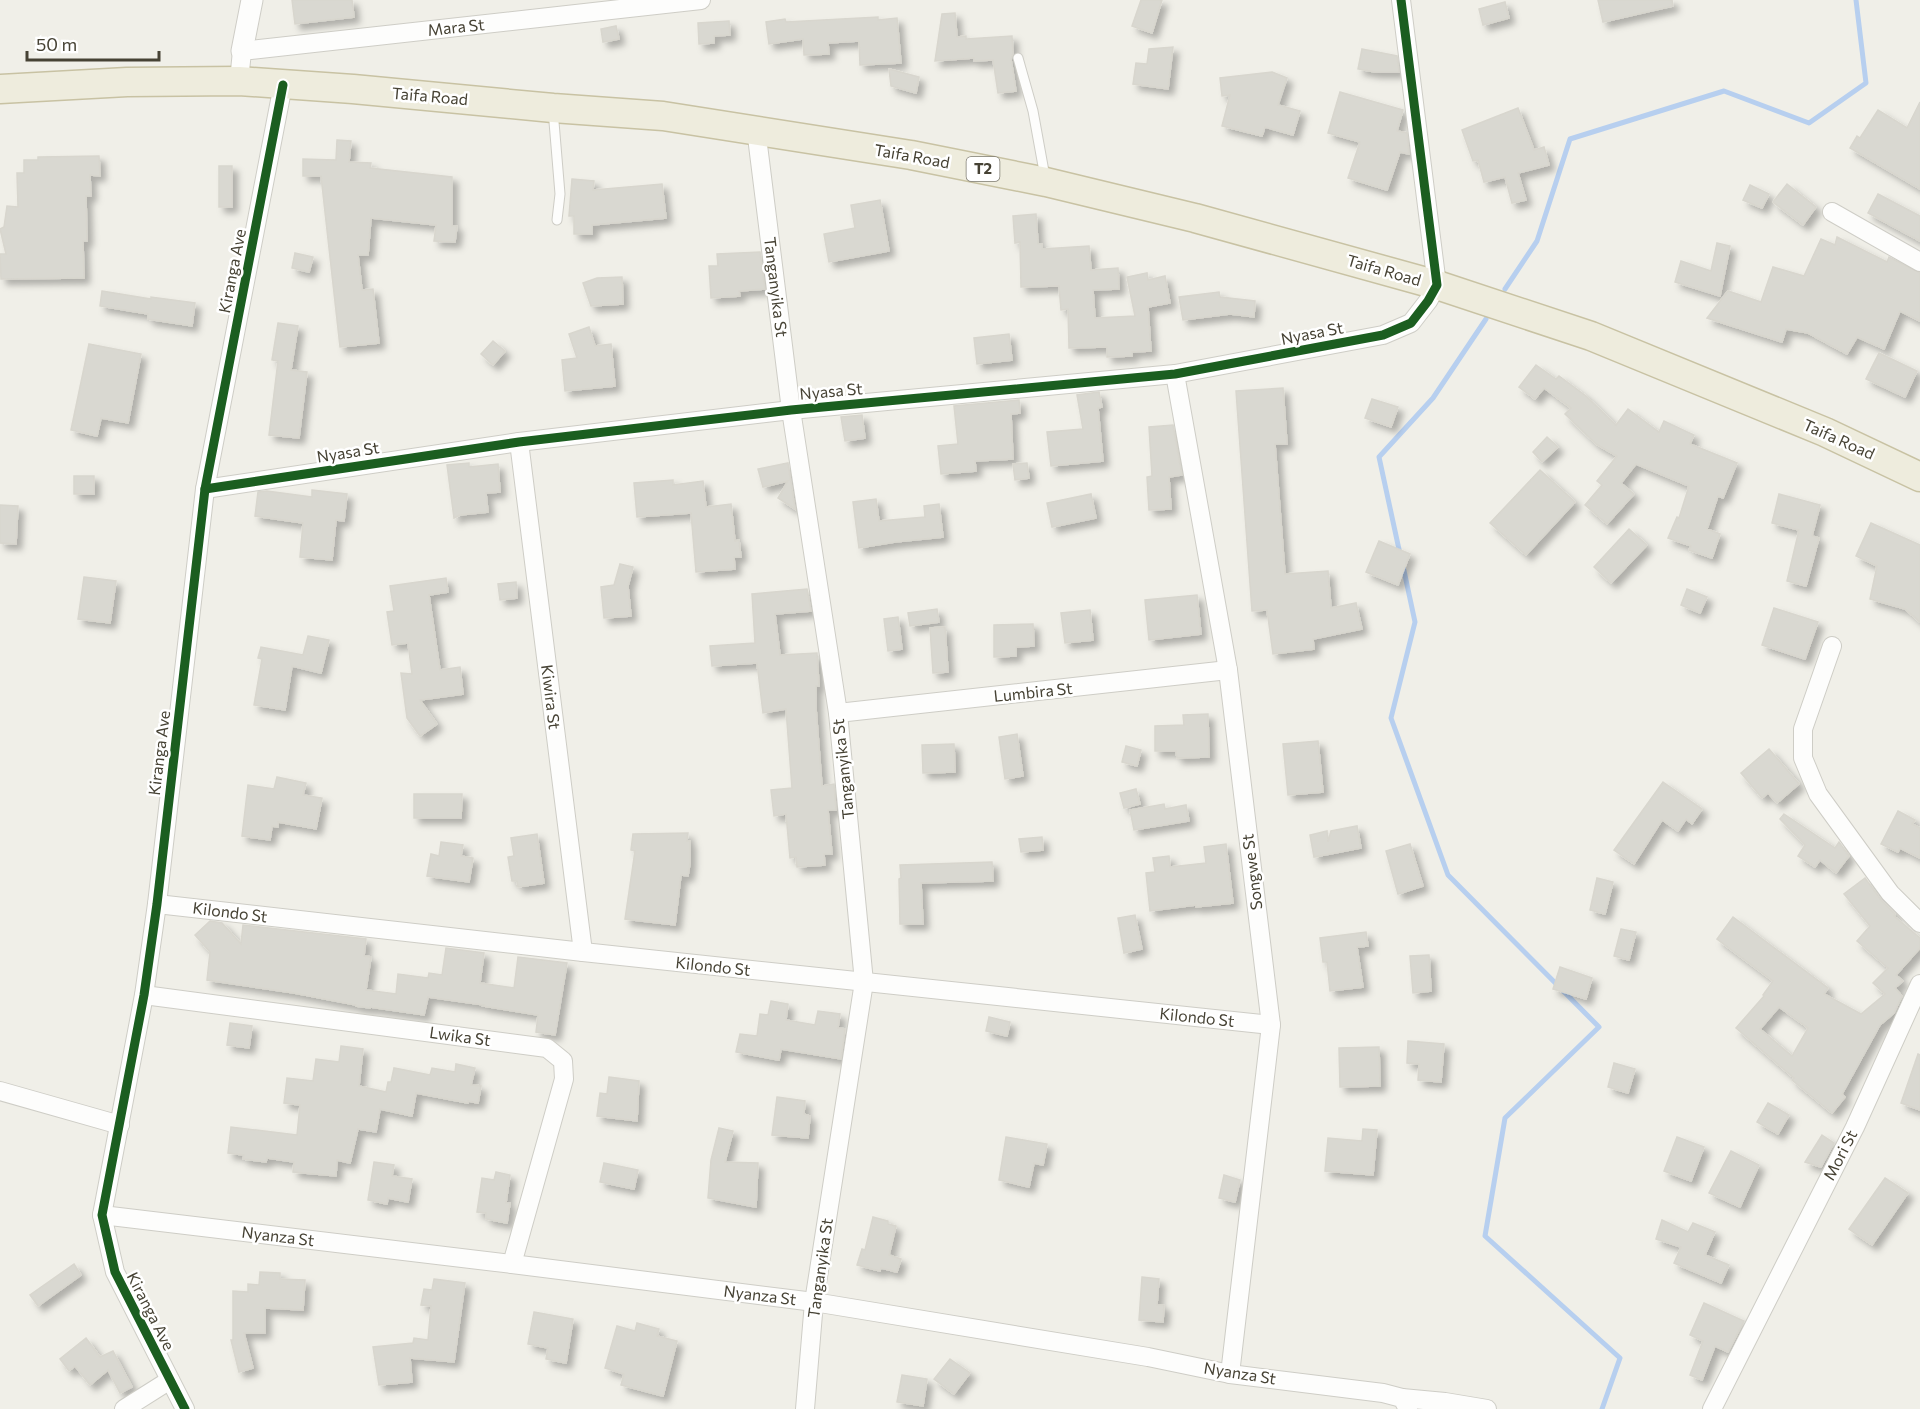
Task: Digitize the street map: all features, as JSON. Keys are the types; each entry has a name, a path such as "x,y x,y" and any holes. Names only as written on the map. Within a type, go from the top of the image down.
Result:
{"highway":[{"name":"Taifa Road","path":"0,88 127,82 239,81 353,89 663,116 911,154 1046,182 1195,218 1437,285 1591,336 1824,432 1920,477"}],"street":[{"path":"239,81 252,0"},
{"name":"Mara St","path":"242,51 701,0"},
{"path":"1401,0 1437,285"},
{"name":"Kiranga Ave","path":"185,1409 115,1272 102,1215 144,995 157,904 205,489 283,85"},
{"name":"Tanganyika St","path":"756,129 791,410 838,713 864,982 814,1302 805,1409"},
{"path":"1832,212 1920,262"},
{"name":"Nyasa St","path":"205,489 519,442 791,410 1175,374 1383,334 1411,323 1437,285"},
{"name":"Songwe St","path":"1175,374 1228,670 1270,1025 1230,1374"},
{"name":"Kiwira St","path":"519,442 583,952"},
{"path":"1832,646 1803,729 1803,758 1818,794 1890,892 1920,923"},
{"name":"Lumbira St","path":"838,713 1228,670"},
{"name":"Kilondo St","path":"157,904 1270,1025"},
{"name":"Mori St","path":"1712,1409 1855,1127 1920,984"},
{"name":"Lwika St","path":"144,995 547,1048 563,1061 564,1079 512,1264"},
{"path":"0,1091 120,1125"},
{"name":"Nyanza St","path":"102,1215 814,1302 1148,1357 1230,1374 1383,1393 1405,1403"},
{"path":"124,1409 170,1380"},
{"path":"1405,1403 1445,1402 1487,1409"}],"lane":[{"path":"1018,57 1033,111 1046,182"},
{"path":"553,108 560,194 557,220"}],"building":[{"path":"292,0 352,0 354,17 295,24"},
{"path":"1141,0 1162,0 1152,33 1132,26"},
{"path":"1598,0 1672,0 1673,6 1603,22"},
{"path":"1505,2 1509,18 1483,25 1479,9"},
{"path":"955,13 957,37 966,36 966,39 1012,36 1011,59 1016,91 998,93 993,60 974,61 974,58 935,61 942,14"},
{"path":"878,17 878,20 897,18 901,63 860,65 859,41 828,43 829,54 804,55 803,39 769,44 766,22 785,19 786,22"},
{"path":"729,21 730,35 714,36 714,43 699,44 698,23"},
{"path":"616,26 619,39 603,42 601,29"},
{"path":"1173,47 1168,89 1133,84 1136,63 1147,64 1149,49"},
{"path":"1362,49 1397,56 1399,72 1358,69"},
{"path":"889,69 919,77 916,93 891,86"},
{"path":"1272,72 1287,78 1278,105 1300,111 1293,135 1265,127 1262,136 1222,126 1230,95 1222,96 1220,78"},
{"path":"1340,92 1403,110 1397,131 1407,133 1409,154 1400,152 1387,190 1348,178 1360,142 1328,133"},
{"path":"1920,102 1920,189 1850,148 1857,136 1860,138 1878,110 1907,128"},
{"path":"1518,108 1534,150 1544,147 1549,165 1518,173 1526,200 1512,203 1505,177 1484,182 1478,160 1473,161 1462,130"},
{"path":"337,140 351,141 349,162 371,163 370,168 452,177 452,226 457,226 455,242 434,241 436,225 371,218 368,255 358,255 362,290 373,289 379,343 340,347 321,176 303,176 303,159 336,160"},
{"path":"99,156 100,176 90,175 91,196 86,196 87,241 83,241 84,278 1,279 0,254 6,254 0,229 4,227 7,206 18,207 17,173 24,173 24,160 38,160 38,157"},
{"path":"219,166 232,166 232,207 219,207"},
{"path":"572,179 594,181 593,190 662,184 666,218 592,225 592,234 574,234 574,216 569,216"},
{"path":"1787,184 1816,207 1803,225 1773,202"},
{"path":"1750,185 1769,194 1762,208 1743,200"},
{"path":"1878,194 1920,216 1920,241 1868,213"},
{"path":"880,200 889,251 829,262 824,234 855,228 851,205"},
{"path":"1036,214 1038,244 1042,244 1042,249 1089,246 1091,270 1118,268 1119,289 1093,290 1095,318 1135,316 1127,277 1147,273 1148,280 1165,276 1170,303 1148,307 1151,351 1132,352 1132,356 1107,357 1107,347 1069,348 1068,309 1061,310 1059,286 1021,287 1020,242 1015,243 1013,216"},
{"path":"1837,237 1887,262 1889,257 1920,273 1920,321 1900,311 1884,349 1857,337 1847,354 1808,333 1786,329 1782,342 1707,318 1728,291 1761,302 1773,267 1804,276 1821,239 1835,245"},
{"path":"1717,243 1730,246 1720,296 1675,282 1681,261 1711,271"},
{"path":"760,252 765,289 739,291 740,296 711,298 709,266 718,266 717,254"},
{"path":"295,253 313,257 309,272 292,268"},
{"path":"622,277 623,304 591,306 583,283 597,278"},
{"path":"102,291 195,303 192,326 148,319 148,314 100,306"},
{"path":"1219,292 1220,297 1255,301 1254,317 1230,314 1183,320 1179,297"},
{"path":"278,323 298,326 291,370 307,372 299,438 269,435 278,361 272,360"},
{"path":"589,327 595,346 611,344 615,386 565,391 562,360 577,358 569,334"},
{"path":"1009,334 1012,360 977,364 974,338"},
{"path":"493,341 505,351 493,365 481,354"},
{"path":"89,344 141,354 128,423 101,418 97,436 71,430"},
{"path":"1879,353 1917,371 1905,397 1866,379"},
{"path":"1536,365 1556,379 1559,376 1586,396 1616,425 1628,409 1659,432 1664,421 1694,435 1690,444 1737,463 1723,498 1718,496 1707,529 1720,534 1712,558 1689,550 1691,546 1668,538 1677,517 1679,518 1689,486 1636,464 1621,483 1634,494 1607,524 1585,505 1602,485 1597,481 1617,456 1596,444 1565,414 1571,408 1544,388 1535,399 1519,387"},
{"path":"1283,388 1287,444 1275,444 1285,574 1328,571 1331,608 1356,603 1362,629 1313,639 1314,649 1273,654 1267,610 1252,611 1236,391"},
{"path":"1099,392 1102,407 1098,408 1103,461 1051,466 1047,432 1083,429 1077,395"},
{"path":"1372,399 1398,407 1391,427 1365,418"},
{"path":"1019,400 1020,413 1011,414 1013,459 975,461 976,471 941,474 938,446 958,444 954,406"},
{"path":"862,415 865,438 845,441 841,417"},
{"path":"1173,425 1182,475 1169,477 1171,509 1149,510 1147,477 1152,476 1149,427"},
{"path":"1547,437 1558,447 1542,462 1533,452"},
{"path":"469,463 469,467 498,464 500,492 486,493 488,512 460,515 454,518 447,465"},
{"path":"788,463 795,509 778,498 788,481 763,487 758,469"},
{"path":"1027,463 1029,478 1015,480 1013,464"},
{"path":"1540,470 1575,502 1526,555 1490,523"},
{"path":"74,476 94,476 94,494 74,494"},
{"path":"673,480 673,485 703,481 706,507 731,504 735,541 739,540 741,557 734,557 735,569 696,572 691,513 637,517 634,483"},
{"path":"312,490 347,494 344,521 336,520 332,560 300,557 303,523 255,516 258,492 267,491 312,497"},
{"path":"1091,494 1096,518 1052,527 1047,503"},
{"path":"1779,494 1820,505 1812,536 1819,538 1806,586 1787,581 1799,530 1772,523"},
{"path":"876,499 879,521 925,517 924,506 939,504 943,537 859,548 853,502"},
{"path":"0,505 18,506 16,544 0,543"},
{"path":"1871,523 1920,545 1920,622 1905,609 1870,599 1877,566 1856,556"},
{"path":"1629,529 1647,545 1611,583 1594,567"},
{"path":"1379,541 1410,554 1398,585 1366,572"},
{"path":"620,564 633,567 628,586 631,616 604,618 601,587 614,585"},
{"path":"84,577 116,581 110,623 78,619"},
{"path":"446,578 448,592 429,595 440,670 460,667 463,694 420,700 437,724 420,736 407,718 401,673 412,674 408,643 392,645 387,612 394,611 390,586"},
{"path":"516,582 517,598 500,600 498,584"},
{"path":"807,589 811,611 775,614 780,655 817,653 819,686 816,686 816,708 822,786 834,784 836,810 828,810 832,854 824,854 825,865 797,867 796,857 790,858 786,814 774,816 771,790 792,788 786,709 763,713 757,663 712,666 710,646 755,643 752,594"},
{"path":"1687,589 1707,597 1700,613 1681,605"},
{"path":"1197,595 1201,634 1149,640 1145,600"},
{"path":"1774,608 1818,622 1805,659 1762,645"},
{"path":"937,609 939,622 910,626 908,613"},
{"path":"1090,610 1093,640 1065,643 1061,613"},
{"path":"898,617 902,649 888,651 884,619"},
{"path":"1033,624 1034,646 1016,647 1016,656 994,657 994,625"},
{"path":"945,627 948,672 933,673 930,628"},
{"path":"308,636 329,640 321,673 292,666 285,710 254,705 262,659 258,658 261,647 303,655"},
{"path":"1208,714 1209,757 1177,758 1176,751 1155,751 1155,726 1184,725 1183,715"},
{"path":"1017,734 1023,776 1005,779 999,737"},
{"path":"1318,741 1323,792 1288,795 1283,744"},
{"path":"954,744 955,772 923,773 922,745"},
{"path":"1126,746 1141,750 1137,766 1122,762"},
{"path":"1769,749 1799,784 1777,803 1768,793 1762,798 1741,773"},
{"path":"277,777 306,783 303,795 322,798 316,829 278,822 278,827 272,826 270,840 242,836 248,785 274,789"},
{"path":"1663,782 1702,809 1692,824 1686,819 1678,831 1662,820 1634,864 1614,850"},
{"path":"1136,789 1140,804 1124,808 1120,793"},
{"path":"414,794 462,794 461,818 414,818"},
{"path":"1164,804 1165,809 1186,805 1189,821 1134,830 1130,810"},
{"path":"1898,811 1915,820 1912,824 1920,828 1920,858 1900,848 1898,852 1881,844"},
{"path":"1784,814 1835,848 1839,842 1849,856 1836,873 1820,860 1815,867 1798,856 1805,845 1780,819"},
{"path":"1357,826 1361,848 1314,857 1310,835 1327,831 1328,842 1331,831"},
{"path":"688,833 690,863 688,876 681,875 675,925 625,919 635,851 631,850 633,834"},
{"path":"537,834 544,883 518,887 517,881 512,881 508,857 514,856 511,838"},
{"path":"1042,837 1043,850 1021,852 1019,839"},
{"path":"441,842 463,845 461,856 473,858 469,882 427,876 431,854 439,856"},
{"path":"1226,844 1233,903 1150,911 1146,873 1155,872 1153,858 1169,856 1170,867 1206,863 1204,847"},
{"path":"1410,844 1423,886 1398,894 1386,851"},
{"path":"992,862 993,881 921,883 923,924 900,924 900,865"},
{"path":"1597,878 1613,882 1605,914 1590,910"},
{"path":"1865,878 1895,914 1894,916 1920,938 1920,948 1896,975 1903,981 1895,988 1902,996 1894,1013 1880,1025 1842,1094 1845,1097 1832,1113 1792,1080 1794,1078 1736,1028 1764,996 1773,981 1717,939 1733,917 1828,988 1824,994 1861,1014 1885,994 1873,983 1888,968 1857,941 1870,926 1844,894","holes":["1779,1007 1808,1028 1792,1056 1760,1029"]},
{"path":"1135,915 1142,949 1124,953 1118,918"},
{"path":"210,921 222,923 241,944 243,925 366,939 364,956 371,957 366,990 396,994 398,974 428,978 429,973 442,975 446,948 484,953 480,983 514,988 518,957 567,963 555,1035 536,1032 538,1015 484,1005 428,997 424,1015 356,1006 294,993 207,980 210,952 195,935"},
{"path":"1621,929 1636,932 1629,960 1614,956"},
{"path":"1366,932 1368,946 1357,947 1363,987 1330,991 1327,962 1323,962 1320,938"},
{"path":"1429,955 1431,991 1413,993 1410,956"},
{"path":"1560,967 1592,978 1586,999 1553,989"},
{"path":"771,1001 788,1004 786,1020 815,1025 818,1011 840,1014 838,1028 845,1029 841,1059 781,1049 779,1060 736,1052 740,1034 757,1036 760,1014 768,1015"},
{"path":"989,1017 1010,1022 1007,1036 986,1031"},
{"path":"230,1023 252,1026 249,1048 227,1045"},
{"path":"1408,1041 1444,1044 1441,1082 1418,1080 1419,1064 1407,1063"},
{"path":"341,1046 363,1049 359,1086 386,1092 394,1068 430,1075 432,1068 455,1072 456,1064 475,1068 471,1085 481,1086 478,1103 416,1093 412,1116 380,1109 376,1132 358,1129 350,1163 337,1160 336,1176 293,1172 294,1162 267,1158 266,1162 243,1159 244,1155 228,1153 231,1127 297,1135 300,1105 284,1103 287,1078 313,1081 316,1059 339,1062"},
{"path":"1379,1047 1380,1086 1340,1087 1339,1048"},
{"path":"1918,1054 1920,1055 1920,1110 1901,1103"},
{"path":"1614,1063 1635,1069 1628,1093 1608,1087"},
{"path":"609,1077 639,1081 637,1121 597,1116 600,1093 607,1094"},
{"path":"777,1097 805,1101 804,1114 810,1116 808,1138 772,1135"},
{"path":"1768,1103 1789,1115 1778,1134 1757,1122"},
{"path":"719,1128 733,1131 725,1162 758,1163 756,1207 708,1198 711,1160"},
{"path":"1363,1129 1377,1130 1373,1175 1325,1171 1328,1138 1362,1141"},
{"path":"1822,1135 1834,1143 1821,1167 1805,1162"},
{"path":"1006,1137 1047,1144 1043,1165 1034,1163 1029,1187 999,1180"},
{"path":"1677,1137 1704,1147 1691,1181 1664,1171"},
{"path":"1731,1151 1759,1165 1740,1207 1709,1193"},
{"path":"374,1162 394,1165 392,1176 412,1179 408,1202 388,1198 387,1204 368,1200"},
{"path":"604,1163 638,1170 634,1189 600,1182"},
{"path":"496,1172 510,1175 506,1203 510,1203 507,1223 486,1219 486,1213 477,1212 482,1178 494,1180"},
{"path":"1224,1175 1240,1180 1235,1202 1219,1198"},
{"path":"1885,1178 1908,1193 1872,1245 1849,1229"},
{"path":"873,1217 896,1226 889,1255 901,1259 897,1272 881,1268 880,1271 857,1265 862,1249 865,1250"},
{"path":"1662,1220 1688,1232 1693,1223 1715,1232 1705,1255 1729,1265 1721,1283 1674,1263 1681,1247 1656,1239"},
{"path":"74,1264 81,1275 38,1306 30,1295"},
{"path":"260,1272 280,1273 280,1279 305,1280 303,1310 265,1308 265,1333 244,1333 253,1368 239,1372 231,1340 233,1340 233,1291 248,1292 248,1284 259,1285"},
{"path":"1142,1277 1159,1279 1157,1305 1164,1305 1163,1322 1139,1320"},
{"path":"434,1279 465,1283 454,1362 410,1358 412,1382 379,1385 373,1347 413,1343 414,1338 428,1340 431,1306 421,1305 424,1289 432,1290"},
{"path":"1704,1303 1744,1321 1728,1352 1715,1346 1702,1380 1690,1375 1703,1341 1690,1335"},
{"path":"534,1312 573,1319 566,1363 546,1359 548,1348 528,1344"},
{"path":"637,1323 659,1329 657,1336 677,1341 663,1396 621,1385 624,1374 605,1368 617,1326 635,1331"},
{"path":"86,1338 100,1357 113,1351 132,1387 120,1393 108,1370 90,1385 75,1366 69,1371 60,1359"},
{"path":"950,1359 970,1373 954,1394 934,1379"},
{"path":"902,1375 927,1379 923,1406 897,1402"}],"waterway":[{"path":"1505,289 1537,241 1570,139 1724,91 1809,123 1866,83 1856,0"},
{"path":"1400,554 1379,457 1433,398 1486,319"},
{"path":"1403,566 1415,622 1391,718 1448,875 1599,1027 1505,1118 1485,1236 1620,1358 1602,1409"}],"cycle path":[{"path":"205,489 519,442 791,410 1175,374 1383,335 1411,323 1437,285 1401,0"},
{"path":"185,1409 115,1272 102,1215 144,995 157,904 205,489 283,85"}]}
